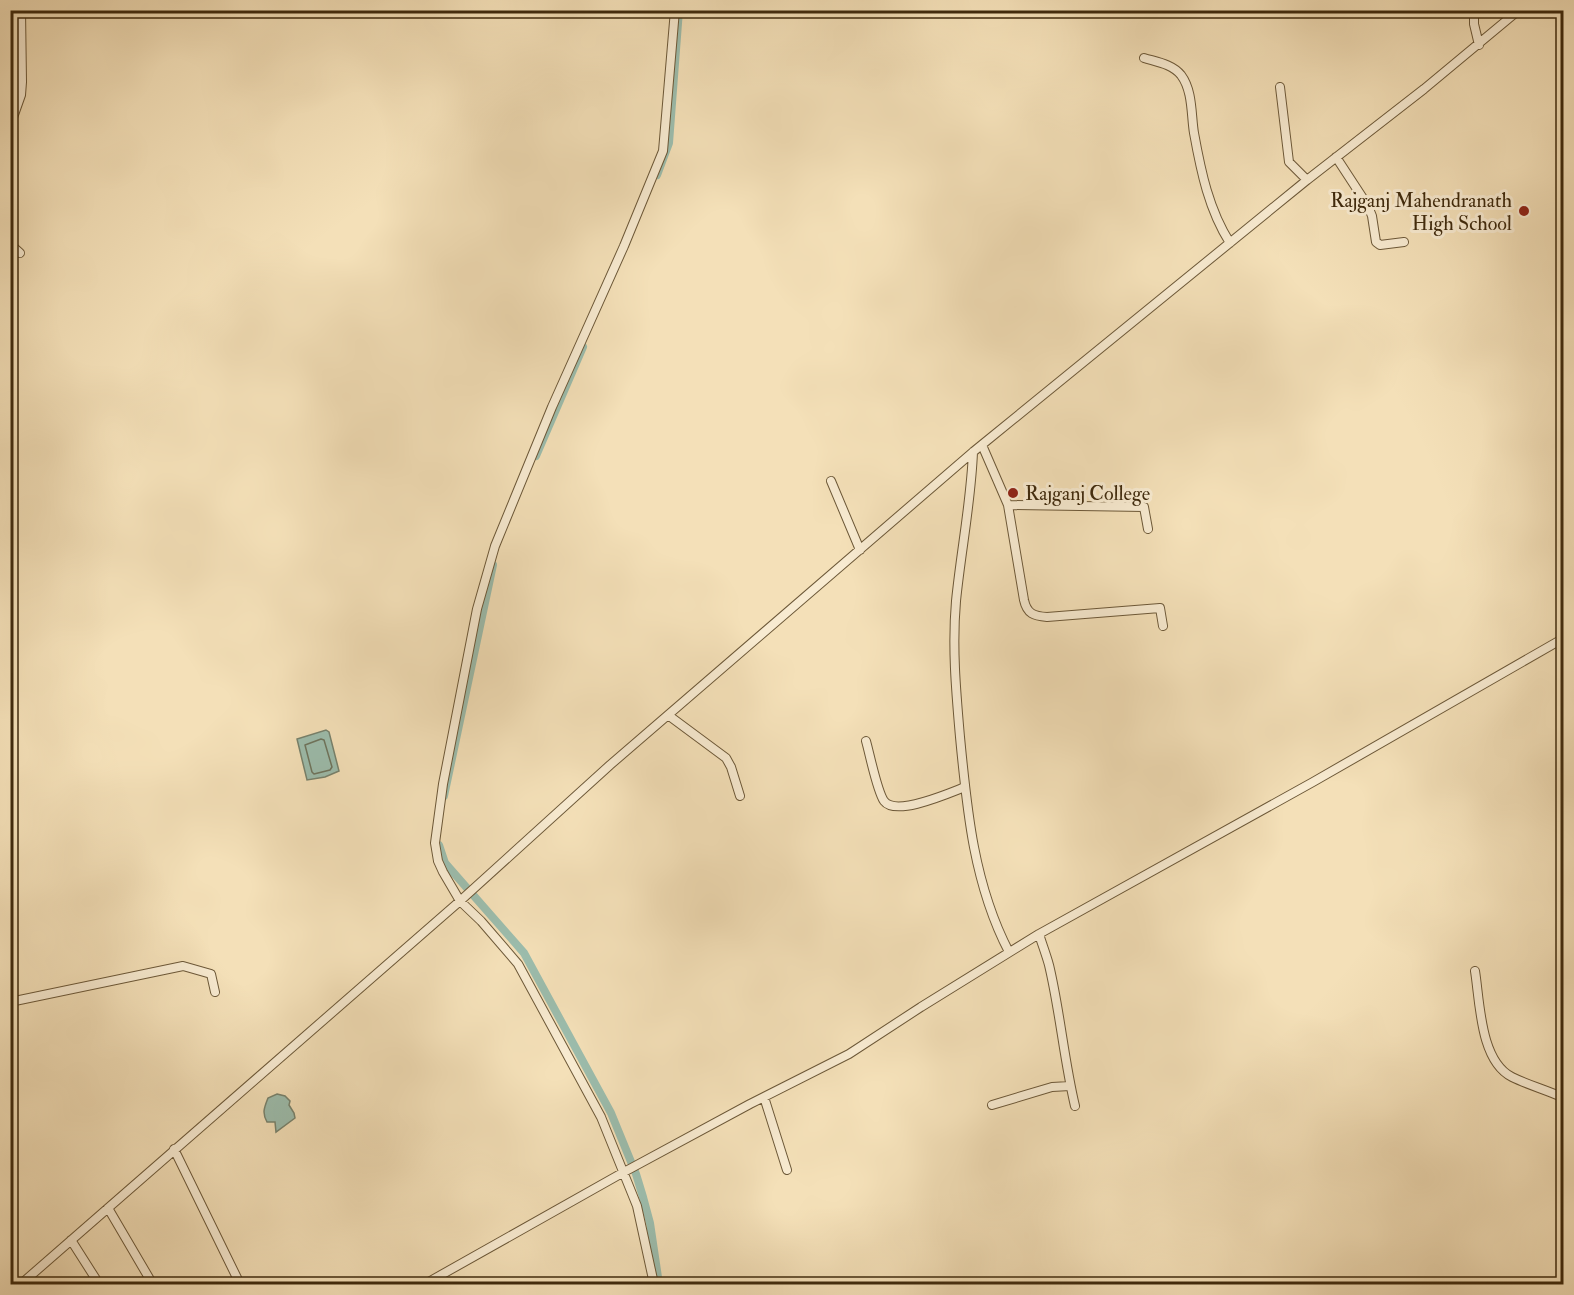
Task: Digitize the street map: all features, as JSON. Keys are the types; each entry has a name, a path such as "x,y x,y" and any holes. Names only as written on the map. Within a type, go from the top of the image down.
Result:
{"street":[{"path":"10,126 21,95 21,10"},
{"path":"654,1284 630,1169 518,964 463,898 438,861 435,843 443,784 477,609 495,546 663,152 675,10"},
{"path":"1474,10 1473,24 1479,45"},
{"path":"21,1284 463,898 668,715 973,452 1307,180 1479,45 1519,10"},
{"path":"1144,58 1172,67 1186,82 1196,145 1210,203 1230,243"},
{"path":"1280,87 1289,162 1307,180"},
{"path":"1336,157 1368,206 1376,242 1380,245 1404,243"},
{"path":"10,244 20,253"},
{"path":"982,445 1008,505 1024,600 1031,614 1047,617 1160,608 1163,626"},
{"path":"973,452 971,488 956,602 954,660 965,787 977,866 1000,932 1010,952"},
{"path":"831,481 860,550"},
{"path":"1008,505 1144,507 1148,530"},
{"path":"425,1284 630,1169 849,1054 1039,934 1284,799 1563,638"},
{"path":"668,715 726,758 731,766 740,796"},
{"path":"866,741 884,801 890,805 908,807 965,787"},
{"path":"1039,934 1048,963 1065,1046 1070,1086 1076,1106"},
{"path":"10,1002 183,966 211,974 215,992"},
{"path":"1475,970 1486,1040 1491,1056 1498,1066 1511,1076 1563,1098"},
{"path":"992,1105 1052,1087 1070,1086"},
{"path":"764,1097 787,1170"},
{"path":"174,1149 240,1284"},
{"path":"108,1208 152,1283"},
{"path":"71,1240 99,1284"}],"water":[{"path":"326,730 329,732 339,771 325,777 307,780 297,739"},
{"path":"277,1094 285,1096 290,1101 289,1105 295,1118 276,1132 275,1122 267,1122 264,1110 268,1098"}],"waterway":[{"path":"657,175 669,143 679,10"},
{"path":"536,456 583,347"},
{"path":"444,796 493,565"},
{"path":"439,845 445,863 524,953 611,1113 643,1197 650,1223 659,1284"}],"place":[{"name":"Rajganj Mahendranath High School","path":"1524,211"},
{"name":"Rajganj College","path":"1013,493"}]}
